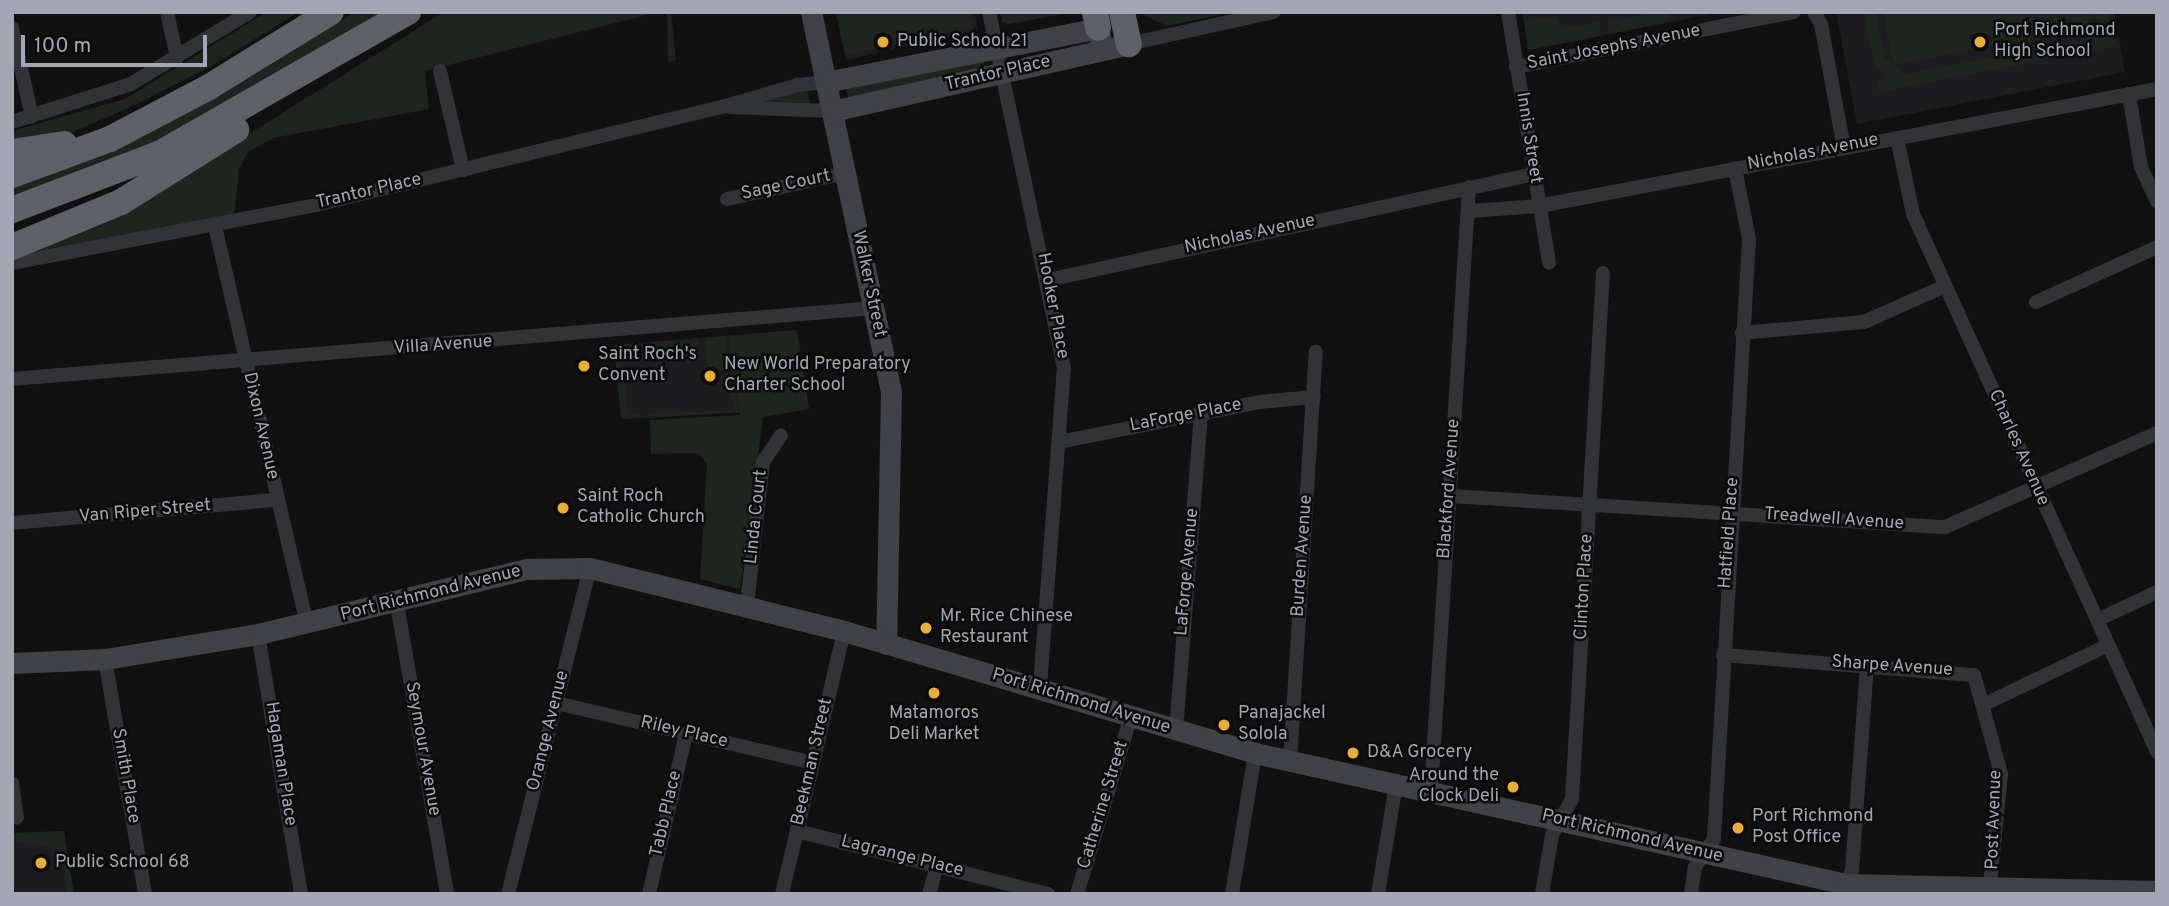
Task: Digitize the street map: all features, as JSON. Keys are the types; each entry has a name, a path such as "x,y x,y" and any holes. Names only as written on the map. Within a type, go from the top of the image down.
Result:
{"highway":[{"path":"12,175 110,139 171,107 331,12"},
{"path":"12,247 92,216 167,177 408,12"},
{"path":"1122,12 1129,44"},
{"path":"12,210 159,154 378,31"},
{"path":"12,152 74,141 171,107"}],"street":[{"path":"167,12 177,58"},
{"path":"12,122 111,93 177,58 250,12"},
{"name":"Walker Street","path":"811,12 874,308 894,421 886,644"},
{"name":"Hooker Place","path":"989,12 1048,280 1064,367 1040,689"},
{"name":"Trantor Place","path":"12,263 215,226 463,170 722,107 797,85 826,82 1099,30 1129,44 1272,12"},
{"name":"Innis Street","path":"1508,12 1549,263"},
{"name":"Saint Josephs Avenue","path":"1516,66 1794,12"},
{"path":"1814,12 1821,23 1844,148"},
{"path":"12,28 32,117"},
{"name":"Trantor Place","path":"722,107 832,111 1003,74 1099,30"},
{"path":"440,71 463,170"},
{"name":"Nicholas Avenue","path":"1469,211 1539,206 2157,89"},
{"path":"2129,94 2141,167 2157,201"},
{"name":"Charles Avenue","path":"1897,138 1913,214 2157,752"},
{"name":"Hatfield Place","path":"1691,894 1695,867 1714,839 1749,239 1735,169"},
{"name":"Sage Court","path":"727,199 845,173"},
{"name":"Nicholas Avenue","path":"1048,280 1534,174"},
{"name":"Blackford Avenue","path":"1431,791 1469,187"},
{"name":"Dixon Avenue","path":"215,226 307,625"},
{"path":"2036,302 2157,247"},
{"name":"Clinton Place","path":"1542,894 1552,835 1572,799 1603,273"},
{"path":"1742,333 1864,322 1945,286"},
{"name":"Villa Avenue","path":"12,379 246,359 462,345 874,308"},
{"name":"Burden Avenue","path":"1290,761 1316,352"},
{"name":"LaForge Place","path":"1059,442 1201,412 1314,397"},
{"name":"LaForge Avenue","path":"1175,731 1201,412"},
{"name":"Treadwell Avenue","path":"1450,496 1945,527 2157,433"},
{"name":"Linda Court","path":"747,605 763,462 781,435"},
{"name":"Van Riper Street","path":"12,523 277,500"},
{"name":"Port Richmond Avenue","path":"12,663 105,659 258,634 397,604 527,569 590,568 844,631 1255,753 1704,853 1844,889 2146,892"},
{"name":"Orange Avenue","path":"508,894 590,568"},
{"path":"2097,620 2157,592"},
{"name":"Seymour Avenue","path":"397,604 447,894"},
{"name":"Beekman Street","path":"782,894 844,631"},
{"name":"Hagaman Place","path":"258,634 301,894"},
{"path":"1983,705 2108,645"},
{"name":"Sharpe Avenue","path":"1723,655 1968,672 1978,683 1983,705"},
{"name":"Smith Place","path":"105,659 145,894"},
{"path":"1844,889 1852,870 1867,664"},
{"name":"Riley Place","path":"556,703 813,763"},
{"name":"Post Avenue","path":"1983,705 2001,774 1990,891"},
{"name":"Catherine Street","path":"1077,894 1130,716"},
{"name":"Tabb Place","path":"649,894 686,734"},
{"path":"1232,894 1255,753"},
{"path":"12,783 17,818"},
{"path":"1378,894 1396,784"},
{"name":"Lagrange Place","path":"797,831 1048,894"},
{"path":"929,894 936,866"}],"shaded area":[{"path":"267,12 299,12 210,67 133,106 68,134 12,145 12,131 125,99"},
{"path":"355,12 384,12 136,154 12,200 12,183 72,167 249,78"},
{"path":"444,12 659,12 425,71 429,109 273,138 248,152 239,169 234,218 34,251 167,185"},
{"path":"667,12 671,12 676,60 668,62"},
{"name":"Public School 21","path":"836,12 974,12 978,30 846,60"},
{"name":"Public School 21","path":"836,12 969,12 973,27 845,55"},
{"path":"1000,12 1074,12 1009,24 1002,22"},
{"path":"1138,12 1232,12 1167,26"},
{"path":"1522,12 1722,12 1528,50"},
{"path":"1665,12 1669,16 1664,23 1609,34 1607,21"},
{"name":"Port Richmond High School","path":"1836,12 2114,12 2125,72 1857,124"},
{"path":"1864,12 1876,12 1885,57 1903,74 2077,42 2092,35 2098,12 2109,12 2105,36 2114,35 2116,46 1879,92 1877,80 1886,78 1873,60"},
{"path":"1883,12 2090,12 2093,27 1893,65"},
{"path":"1558,17 1560,28 1600,22 1601,36 1528,50 1524,20"},
{"path":"983,59 986,70 849,100 846,89"},
{"path":"807,89 810,103 767,101 767,99"},
{"name":"New World Preparatory Charter School","path":"797,330 809,409 621,419 614,345"},
{"path":"797,330 809,409 763,417 740,589 700,579 707,463 698,453 651,454 650,420 740,415 728,336"},
{"path":"725,336 729,371 708,373 705,338"},
{"path":"698,338 698,346 642,354 642,343"},
{"path":"637,343 638,348 619,350 620,374 617,374 614,345"},
{"path":"617,378 625,378 628,415 641,414 641,418 621,419"},
{"path":"729,392 736,394 738,412 648,418 648,413 735,410"},
{"name":"Public School 68","path":"64,831 74,894 12,894 12,833"},
{"path":"64,831 74,894 66,894 63,849 14,842 12,837 12,833"}],"place":[{"name":"Public School 21","path":"883,42"},
{"name":"Port Richmond High School","path":"1980,42"},
{"name":"Saint Roch's Convent","path":"584,366"},
{"name":"New World Preparatory Charter School","path":"710,376"},
{"name":"Saint Roch Catholic Church","path":"563,508"},
{"name":"Mr. Rice Chinese Restaurant","path":"926,628"},
{"name":"Matamoros Deli Market","path":"934,693"},
{"name":"Panajackel Solola","path":"1224,725"},
{"name":"D&A Grocery","path":"1353,753"},
{"name":"Around the Clock Deli","path":"1513,787"},
{"name":"Port Richmond Post Office","path":"1738,828"},
{"name":"Public School 68","path":"41,863"}]}
